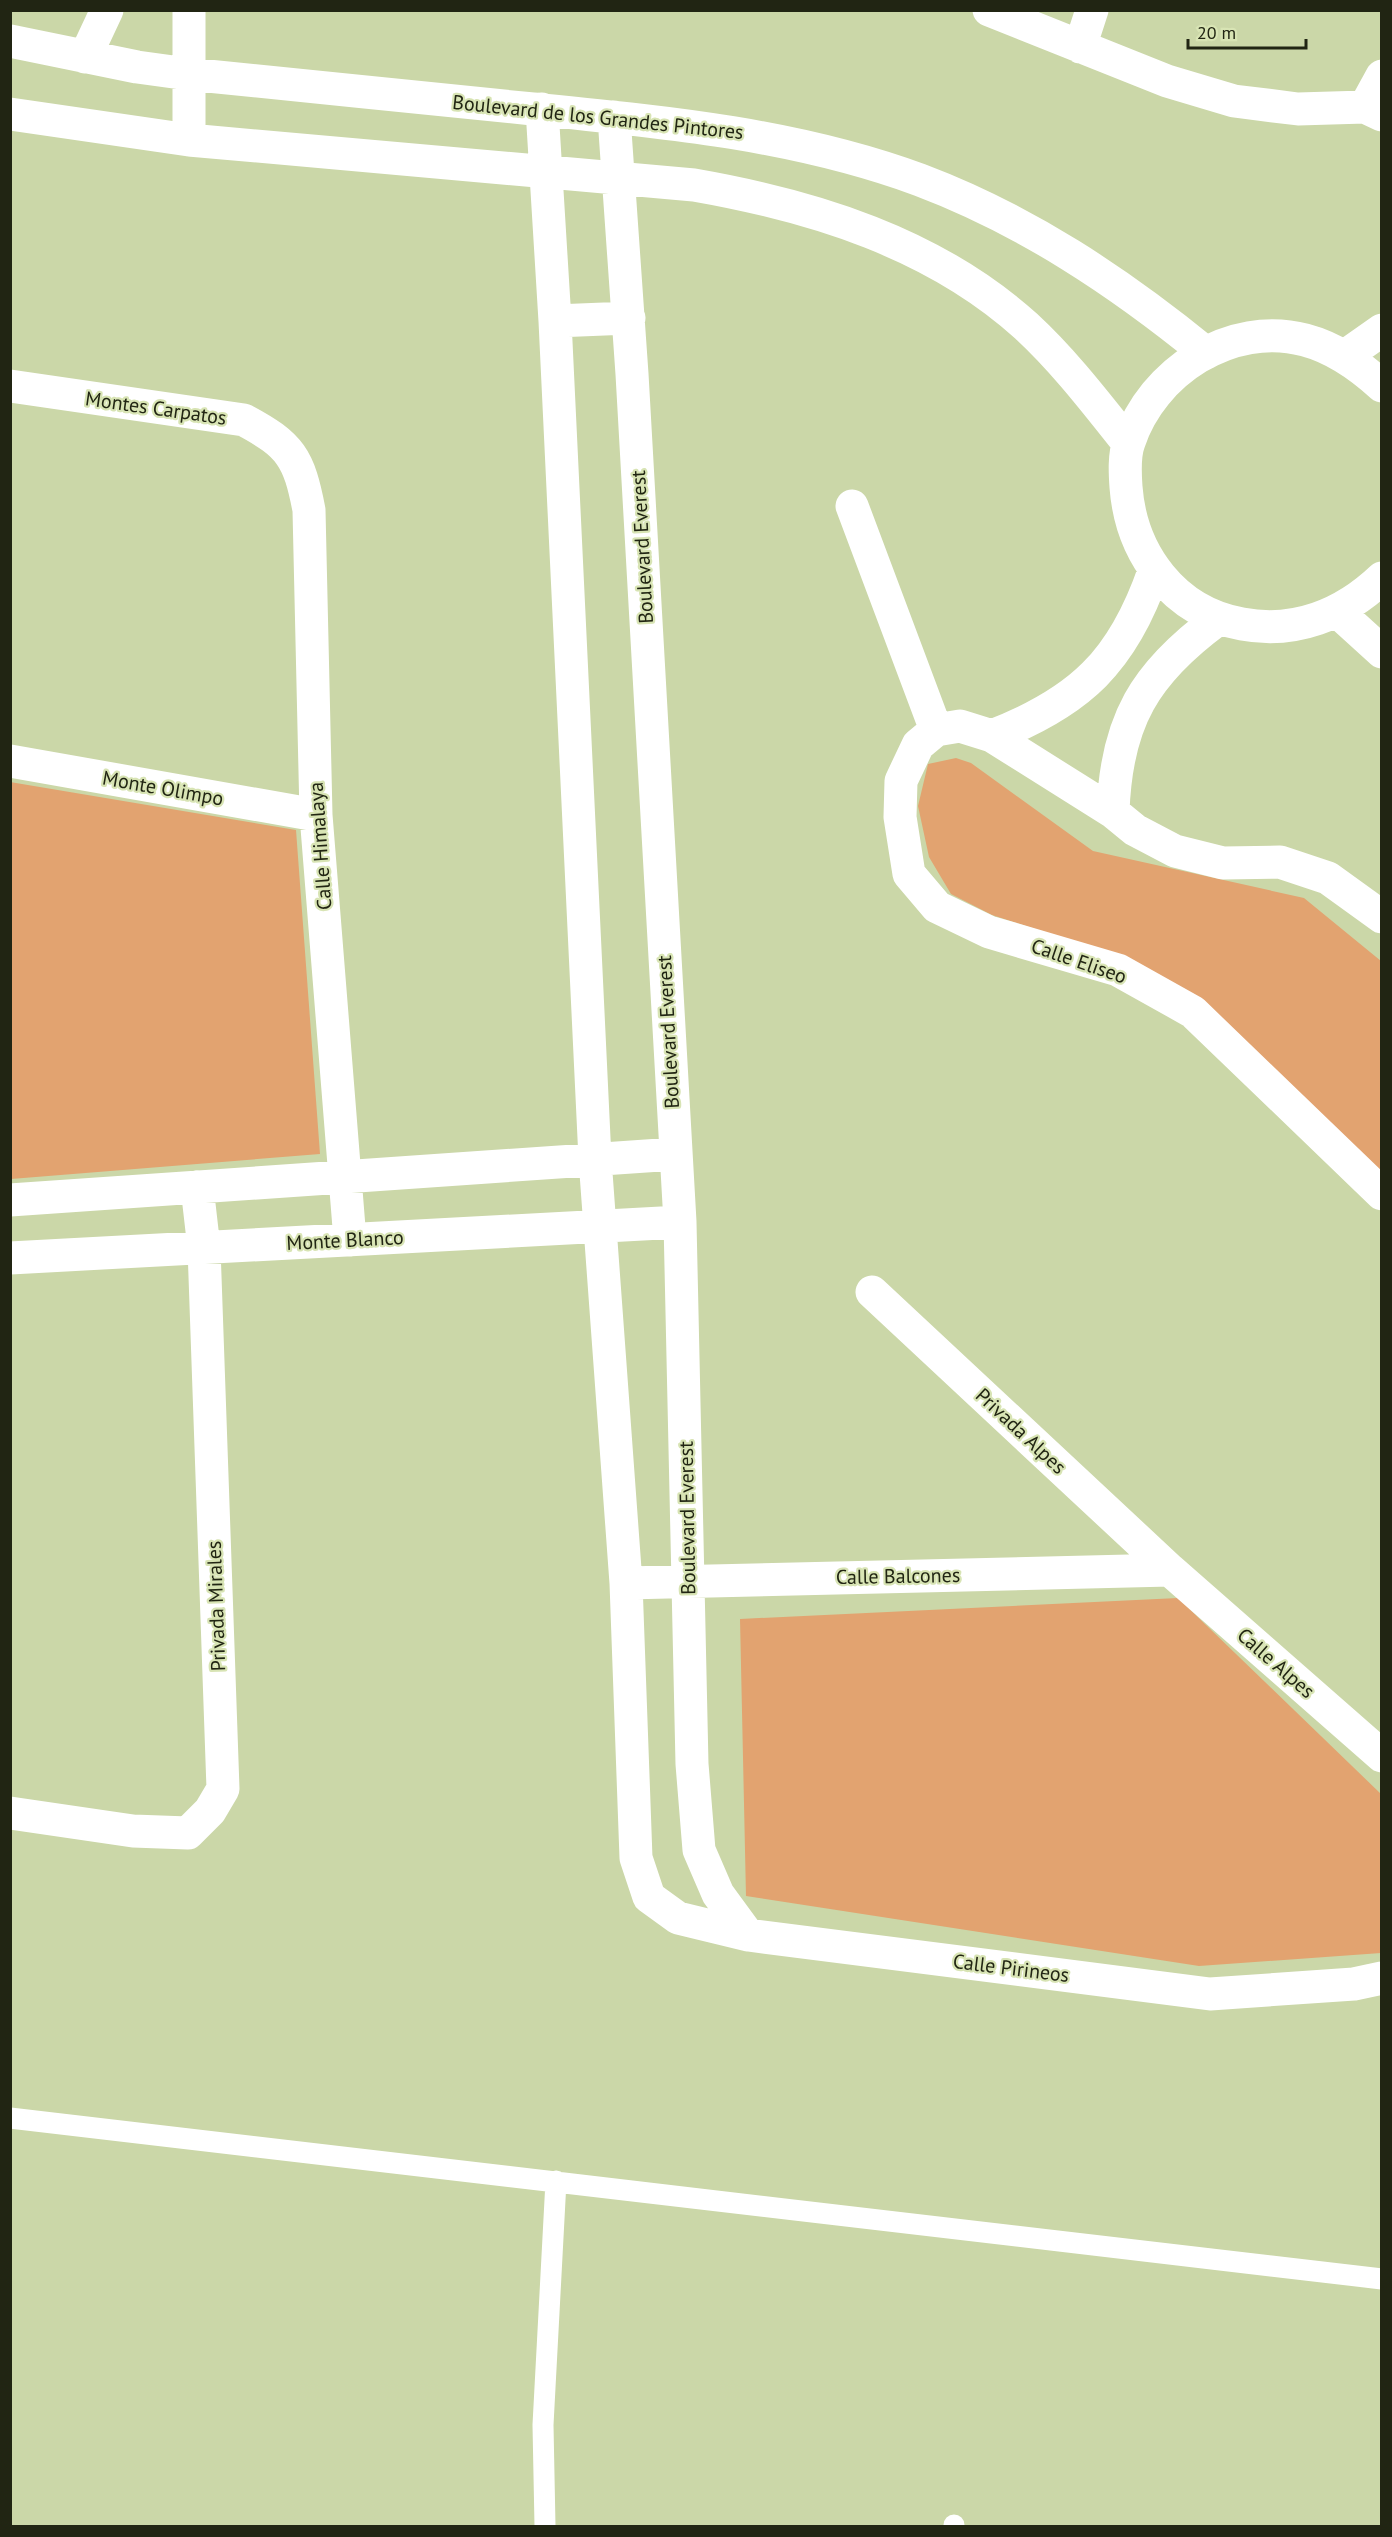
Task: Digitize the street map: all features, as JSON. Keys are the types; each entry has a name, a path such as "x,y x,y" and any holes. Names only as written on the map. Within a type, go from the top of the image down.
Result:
{"street":[{"path":"85,57 107,10"},
{"path":"189,10 189,140"},
{"path":"989,10 1167,81 1234,101 1298,109 1373,111 1382,76"},
{"path":"1080,47 1092,10"},
{"name":"Boulevard de los Grandes Pintores","path":"10,41 85,57 188,74 677,123 760,136 842,154 921,181 998,214 1071,254 1141,300 1206,353"},
{"path":"542,110 555,321 595,1160 626,1583"},
{"path":"10,114 189,140 547,170 694,185 756,196 829,216 900,244 966,280 1026,326 1078,380 1128,443"},
{"name":"Boulevard Everest","path":"614,117 629,318 680,1222 692,1764 699,1850 718,1894 748,1935"},
{"path":"555,321 629,318"},
{"path":"1345,356 1382,330"},
{"path":"1382,386 1345,356 1304,340 1271,336 1239,340 1206,353 1182,367 1160,387 1143,413 1128,443 1125,475 1128,509 1138,541 1154,571 1179,595 1217,620 1256,627 1299,626 1338,612 1364,596 1382,578"},
{"name":"Montes Carpatos","path":"10,386 243,420 271,435 292,454"},
{"name":"Calle Himalaya","path":"292,454 302,474 309,510 316,815 350,1240"},
{"path":"852,506 936,730 960,726 992,736 1113,812 1135,830 1174,851 1223,863 1280,862 1328,878 1382,917"},
{"path":"992,736 1031,721 1066,700 1096,674 1122,643 1141,609 1154,571"},
{"path":"1338,612 1382,652"},
{"path":"1113,812 1114,775 1122,738 1138,702 1159,670 1186,643 1217,620"},
{"name":"Calle Eliseo","path":"936,730 918,745 901,781 900,817 909,874 937,907 989,932 1118,970 1193,1012 1382,1194"},
{"name":"Monte Olimpo","path":"10,761 316,815"},
{"path":"10,1200 675,1154"},
{"name":"Privada Mirales","path":"10,1813 133,1831 188,1833 210,1811 223,1789 204,1248 197,1187"},
{"name":"Monte Blanco","path":"10,1258 680,1222"},
{"name":"Privada Alpes","path":"873,1292 1170,1570"},
{"name":"Calle Balcones","path":"626,1583 1170,1570"},
{"name":"Calle Alpes","path":"1170,1570 1382,1756"},
{"name":"Calle Pirineos","path":"626,1583 636,1858 649,1898 678,1918 748,1935 1210,1994 1354,1984 1382,1978"}],"lane":[{"path":"10,2118 1382,2279"},
{"path":"544,2526 543,2426 556,2181"}],"shaded area":[{"path":"956,758 971,763 1093,851 1304,898 1381,961 1381,1172 1115,955 992,915 951,894 929,857 918,806 928,764"},
{"path":"10,782 296,830 320,1154 11,1179"},
{"path":"1178,1598 1381,1794 1381,1953 1199,1966 746,1896 740,1619"}]}
